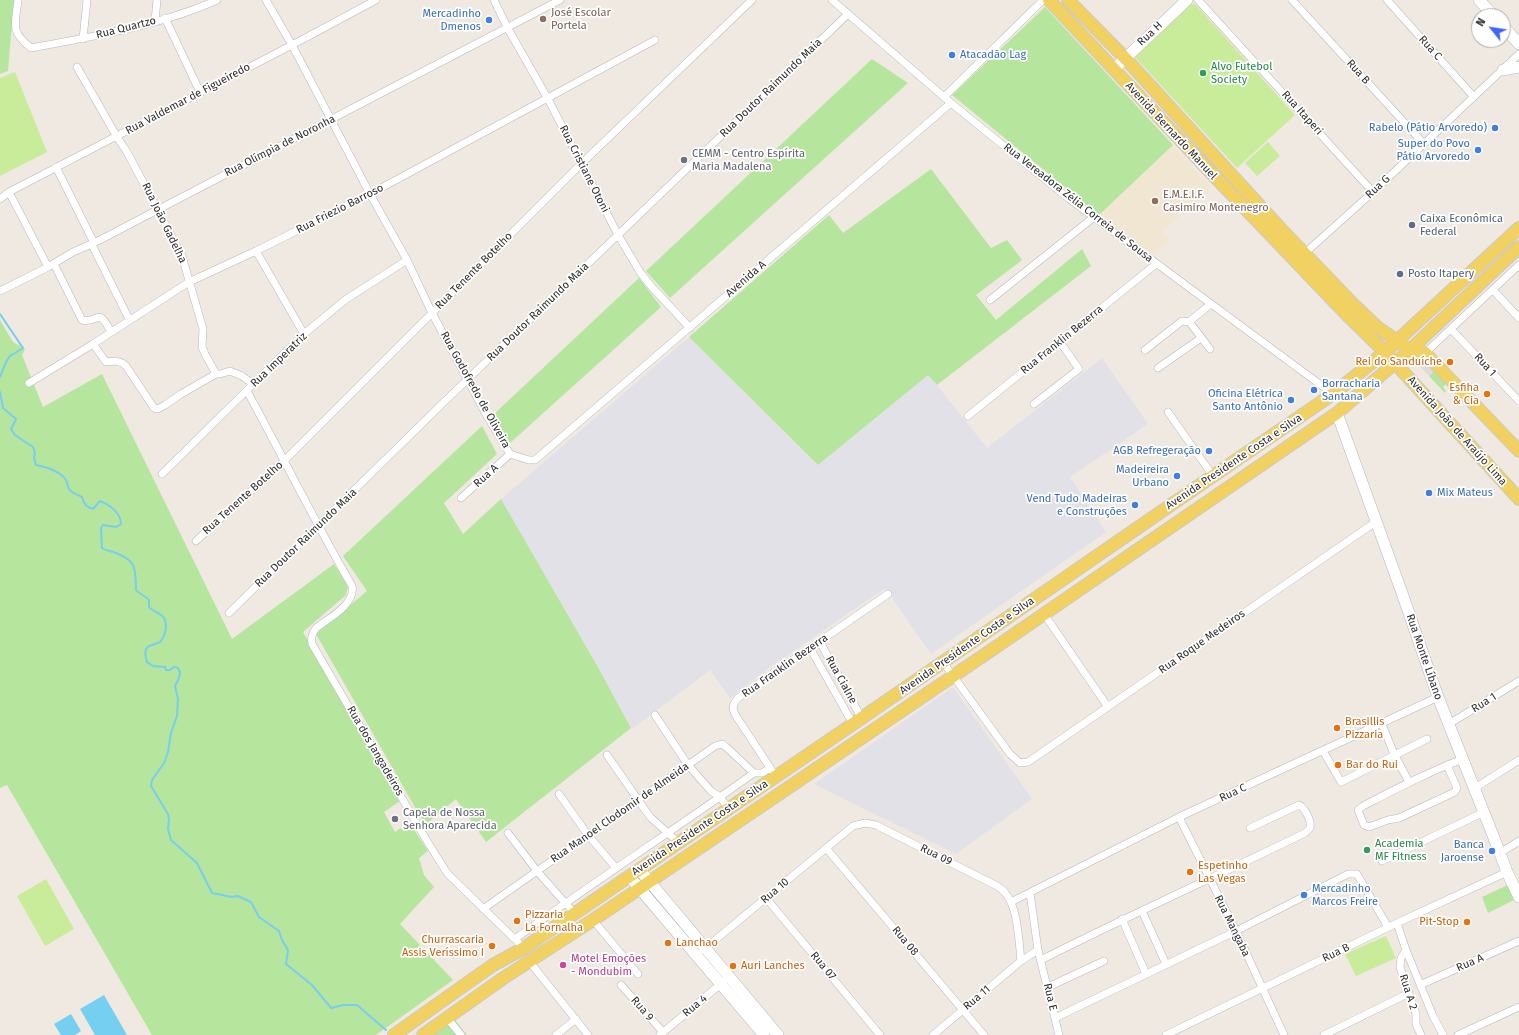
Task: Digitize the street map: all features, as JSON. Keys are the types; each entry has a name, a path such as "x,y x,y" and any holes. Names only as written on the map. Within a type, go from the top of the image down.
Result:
{"main road":[{"name":"Avenida Bernardo Manuel","path":"1049,0 1337,305 1395,363"},
{"name":"Avenida Bernardo Manuel","path":"1068,0 1125,58 1352,304 1376,327 1410,350"},
{"name":"Avenida Presidente Costa e Silva","path":"394,1035 493,965 520,943 574,914 732,807 773,772 858,721 1333,394 1385,352 1519,228"},
{"name":"Avenida Presidente Costa e Silva","path":"423,1035 502,979 645,885 1115,566 1337,413 1410,350 1519,247"},
{"path":"1410,350 1425,353 1517,447"},
{"name":"Avenida João de Araújo Lima","path":"1395,363 1519,498"},
{"path":"1282,429 1275,436 1274,442 1278,448 1285,449"},
{"path":"1251,449 1264,450 1264,454 1252,471"},
{"path":"1104,551 1115,566"},
{"path":"732,807 741,817 745,817"},
{"path":"716,818 724,822 726,828 723,832"},
{"path":"493,965 502,979"},
{"path":"480,974 490,988"}],"street":[{"name":"Rua Quartzo","path":"18,0 15,23 16,32 22,41 31,48 83,39 155,21 217,0"},
{"path":"83,39 87,0"},
{"path":"155,21 157,0"},
{"name":"Rua Godofredo de Oliveira","path":"266,0 407,260 432,313 487,416 510,454 529,460 535,460 541,455"},
{"name":"Rua Valdemar de Figueiredo","path":"0,199 9,192 117,137 200,92 292,46 376,0"},
{"name":"Rua Cristiane Otoni","path":"494,0 548,99 618,235 640,272 690,328"},
{"name":"Rua Olímpia de Noronha","path":"0,291 560,0"},
{"name":"Rua Tenente Botelho","path":"196,540 285,460 581,164 752,0"},
{"name":"Rua Vereadora Zélia Correia de Sousa","path":"832,0 1009,151 1156,264 1333,394"},
{"path":"944,97 1043,0"},
{"name":"Rua H","path":"1114,69 1187,0"},
{"name":"Rua Itaperi","path":"1198,0 1373,192"},
{"name":"Rua B","path":"1292,0 1424,144"},
{"name":"Rua C","path":"1387,0 1474,97"},
{"path":"1479,0 1486,8"},
{"name":"Rua Doutor Raimundo Maia","path":"229,613 468,380 848,14"},
{"path":"165,18 200,92"},
{"path":"1511,35 1519,44"},
{"name":"Rua Friezio Barroso","path":"29,383 189,282 256,251 370,194 655,40"},
{"name":"Rua G","path":"1305,253 1373,192 1519,54"},
{"name":"Rua João Gadelha","path":"77,67 117,137 131,158 182,256 203,329 202,347 216,374"},
{"path":"1503,70 1519,67"},
{"name":"Avenida A","path":"541,455 951,103"},
{"path":"56,168 129,319"},
{"path":"9,192 82,320 86,321 100,317 104,318 111,332"},
{"path":"990,300 1094,217"},
{"path":"256,251 304,334"},
{"name":"Rua Imperatriz","path":"162,474 304,334 344,300 407,260"},
{"name":"Rua Franklin Bezerra","path":"968,416 1156,264"},
{"path":"1425,353 1519,265"},
{"path":"1493,290 1519,318"},
{"path":"1190,322 1211,304"},
{"path":"1145,350 1182,321 1190,322"},
{"path":"1190,322 1210,349"},
{"name":"Rua 1","path":"1451,329 1519,401"},
{"path":"1158,368 1201,338"},
{"path":"1034,404 1079,369 1060,342"},
{"path":"93,344 106,362 117,361 126,366 154,408 165,405 216,374 230,371 242,376 253,384"},
{"path":"247,391 319,526"},
{"path":"1168,412 1213,476"},
{"name":"Rua Monte Líbano","path":"1337,413 1438,697 1507,872 1519,898"},
{"name":"Rua A","path":"461,498 510,454"},
{"name":"Rua Roque Medeiros","path":"953,676 1010,754 1020,763 1028,762 1377,522"},
{"name":"Rua dos Jangadeiros","path":"319,526 352,586 353,591 349,602 316,628 311,637 312,644 427,841 447,872 483,909 520,943"},
{"name":"Rua Franklin Bezerra","path":"773,772 732,710 734,703 888,594"},
{"path":"1044,614 1108,707"},
{"name":"Rua Cialne","path":"820,642 858,721"},
{"name":"Rua Cialne","path":"810,648 858,721"},
{"path":"943,662 953,676"},
{"name":"Rua 1","path":"1449,724 1519,681"},
{"name":"Rua C","path":"1030,893 1179,817 1438,697"},
{"path":"655,716 688,765 710,791 732,807"},
{"path":"1382,724 1394,754 1409,782"},
{"path":"1323,751 1341,782 1394,754 1427,739"},
{"name":"Rua Manoel Clodomir de Almeida","path":"483,909 715,746 722,744 728,748 754,773"},
{"path":"607,755 650,817 679,842"},
{"path":"1447,765 1456,788 1455,792 1399,818 1388,820 1369,827 1364,826 1358,812 1358,810 1363,806 1409,782 1447,765 1463,759"},
{"path":"1475,788 1519,760"},
{"path":"520,943 564,903 754,773 773,772"},
{"path":"559,794 588,835 616,868"},
{"path":"1011,902 1030,893 1038,950 1041,960 1305,833 1310,828 1310,822 1303,807 1299,805 1250,828"},
{"path":"1382,861 1484,812"},
{"name":"Rua Mangaba","path":"1179,817 1209,880 1236,931 1284,1035"},
{"name":"Rua 09","path":"853,826 865,823 876,825 996,886 1006,893 1011,902 1018,928 1021,961"},
{"name":"Rua 10","path":"696,956 853,826"},
{"path":"508,833 537,871 574,914"},
{"path":"1500,852 1519,841"},
{"name":"Rua 08","path":"826,848 984,1035"},
{"name":"Rua B","path":"1166,1035 1507,872"},
{"path":"634,873 706,948 725,980 761,1031 778,1035"},
{"path":"1055,1018 1236,931 1348,874 1357,874 1388,928"},
{"path":"645,885 696,956 725,980"},
{"name":"Rua 07","path":"766,898 880,1035"},
{"path":"1142,911 1166,964"},
{"path":"593,920 638,974"},
{"path":"1122,920 1146,974"},
{"path":"1398,923 1406,950 1420,985 1443,1035"},
{"name":"Rua A","path":"1420,985 1519,941"},
{"path":"1021,961 1038,950"},
{"name":"Rua A 2","path":"1406,950 1400,958 1400,967 1416,1014 1416,1024 1421,1035"},
{"name":"Rua E","path":"1041,960 1059,1035"},
{"path":"530,961 588,1035"},
{"name":"Rua 11","path":"933,1035 1021,961"},
{"path":"1048,986 1104,961"},
{"name":"Rua 4","path":"661,1034 725,980"},
{"name":"Rua 9","path":"621,985 661,1034"},
{"path":"1324,1035 1409,993"},
{"path":"1458,1035 1519,1007"},
{"path":"447,1018 461,1035"},
{"path":"556,1035 576,1019"}],"shaded area":[{"name":"E.M.E.I.F. Casimiro Montenegro","path":"1173,145 1211,187 1163,231 1170,240 1152,255 1099,215"},
{"path":"689,337 818,465 928,374 987,448 1102,358 1148,424 1070,477 1106,532 931,654 885,588 769,668 730,698 710,670 632,729 501,499"},
{"path":"1413,359 1426,362 1434,371 1429,376"},
{"path":"953,687 1032,799 956,854 814,784"}],"green space":[{"path":"0,0 14,0 8,71 0,74"},
{"name":"Alvo Futebol Society","path":"1195,4 1295,115 1237,168 1135,57 1190,5"},
{"path":"1045,7 1173,145 1099,215 952,95"},
{"path":"872,59 908,83 670,298 646,271"},
{"path":"15,72 47,152 0,176 0,78"},
{"path":"1268,142 1280,156 1257,176 1245,163"},
{"path":"931,169 991,248 1007,240 1022,260 976,295 996,320 1082,249 1091,266 937,385 928,375 818,465 689,337 829,215 843,233"},
{"path":"639,278 661,307 510,443 493,415"},
{"path":"0,320 13,342 25,349 22,355 43,407 102,374 232,639 334,564 348,586 346,595 303,632 400,801 384,812 395,832 409,822 428,851 419,858 424,875 434,887 400,924 453,980 376,1035 152,1035 7,785 0,788"},
{"path":"1434,371 1446,384 1443,387 1446,391 1445,393 1429,376"},
{"path":"482,426 497,454 444,503 463,534 501,499 599,669 631,728 486,842 456,799 425,825 316,634 367,591 343,556"},
{"path":"46,879 74,929 45,946 17,896"},
{"path":"1508,885 1514,900 1488,913 1482,897"},
{"path":"1386,936 1396,958 1356,976 1345,954"},
{"path":"455,1020 467,1035 433,1035"}],"water":[{"path":"104,995 127,1035 95,1035 80,1009"},
{"path":"71,1014 81,1031 75,1035 61,1035 54,1024"}],"waterway":[{"path":"0,314 23,348 10,356 0,377"},
{"path":"0,392 3,408 16,419 11,429 15,435 33,447 36,465 48,468 60,474 66,480 68,488 82,497 87,506 93,509 100,501 111,507 117,513 121,520 121,524 116,527 103,525 101,528 102,548 123,556 132,563 135,571 136,590 149,600 149,607 161,614 164,618 166,624 162,640 147,647 145,654 147,662 153,666 165,667 166,670 170,670 174,667 178,668 180,672 175,686 178,699 177,716 171,733 168,752 164,763 152,780 151,786 168,814 168,829 171,840 197,863 212,893 232,897 238,896 251,902 259,917 279,931 288,950 286,964 312,985 331,1008 343,1005 357,1005 386,1030"}],"place":[{"name":"José Escolar Portela","path":"543,19"},
{"name":"Mercadinho Dmenos","path":"489,20"},
{"name":"Atacadão Lag","path":"952,55"},
{"name":"Alvo Futebol Society","path":"1203,73"},
{"name":"Rabelo (Pátio Arvoredo)","path":"1495,128"},
{"name":"Super do Povo Pátio Arvoredo","path":"1478,150"},
{"name":"CEMM - Centro Espírita Maria Madalena","path":"684,160"},
{"name":"E.M.E.I.F. Casimiro Montenegro","path":"1155,201"},
{"name":"Caixa Econômica Federal","path":"1412,225"},
{"name":"Posto Itapery","path":"1400,274"},
{"name":"Rei do Sanduíche","path":"1450,362"},
{"name":"Borracharia Santana","path":"1314,390"},
{"name":"Esfiha & Cia","path":"1487,394"},
{"name":"Oficina Elétrica Santo Antônio","path":"1291,400"},
{"name":"AGB Refregeração","path":"1209,451"},
{"name":"Madeireira Urbano","path":"1177,476"},
{"name":"Mix Mateus","path":"1429,493"},
{"name":"Vend Tudo Madeiras e Construções","path":"1135,505"},
{"name":"Brasillis Pizzaria","path":"1337,728"},
{"name":"Bar do Rui","path":"1338,765"},
{"name":"Capela de Nossa Senhora Aparecida","path":"395,819"},
{"name":"Academia MF Fitness","path":"1367,850"},
{"name":"Banca Jaroense","path":"1492,851"},
{"name":"Espetinho Las Vegas","path":"1190,872"},
{"name":"Mercadinho Marcos Freire","path":"1304,895"},
{"name":"Pizzaria La Fornalha","path":"517,921"},
{"name":"Pit-Stop","path":"1467,922"},
{"name":"Lanchao","path":"668,943"},
{"name":"Churrascaria Assis Veríssimo I","path":"492,946"},
{"name":"Motel Emoções - Mondubim","path":"563,965"},
{"name":"Auri Lanches","path":"733,966"}]}
